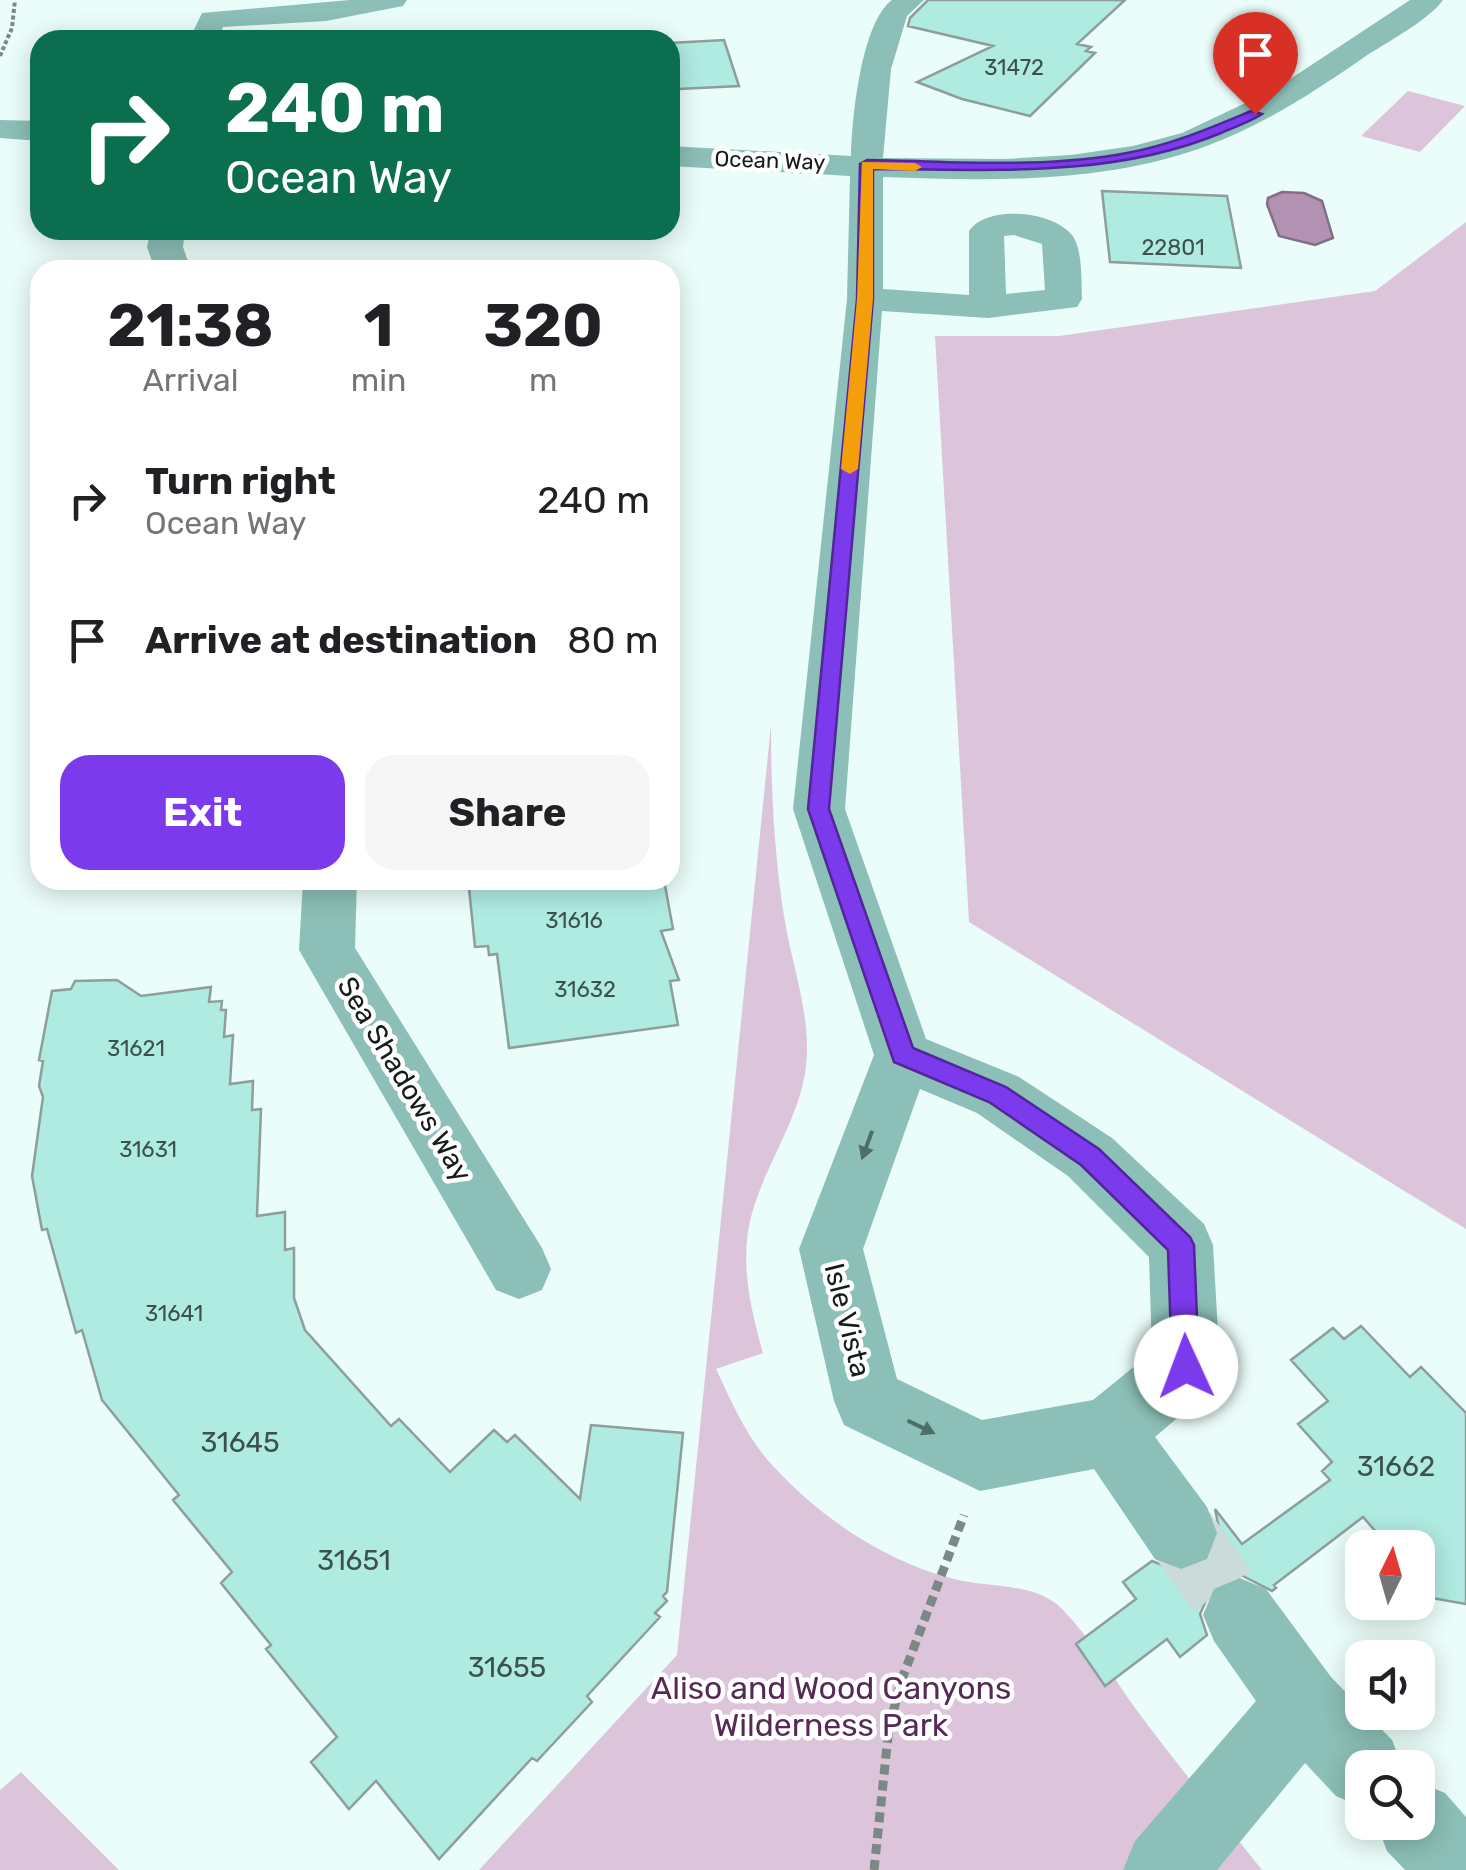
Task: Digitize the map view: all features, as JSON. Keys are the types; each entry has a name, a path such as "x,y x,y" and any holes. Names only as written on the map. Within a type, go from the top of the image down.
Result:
{"street":[{"path":"208,30 212,19 326,13 393,0"},
{"path":"903,1054 819,809 865,299 867,164 876,69 894,12 910,0"},
{"name":"Ocean Way","path":"680,156 1055,166 1128,157 1193,140 1255,114 1429,0"},
{"path":"0,129 30,130"},
{"path":"865,299 988,307"},
{"name":"Sea Shadows Way","path":"330,890 327,950 518,1269"},
{"name":"Isle Vista","path":"903,1054 998,1095 1090,1157 1181,1245 1186,1367 1109,1432 980,1456 868,1401 831,1249 903,1054"},
{"path":"1109,1432 1182,1533"},
{"path":"1240,1615 1304,1704 1347,1750"},
{"path":"1164,1870 1304,1704"},
{"path":"1432,1840 1459,1870"}],"path":[{"path":"0,56 12,28 15,0"},
{"path":"874,1870 889,1727 902,1679 960,1530"}],"green space":[{"path":"1408,91 1465,106 1420,152 1361,136"},
{"path":"1466,222 1466,1229 969,922 935,336 1059,336 1375,291"},
{"name":"Aliso and Wood Canyons Wilderness Park","path":"771,725 778,869 805,1018 805,1076 791,1121 761,1186 748,1232 747,1278 763,1353 716,1369 741,1421 765,1456 812,1504 856,1536 929,1571 1039,1594 1062,1609 1150,1729 1262,1870 479,1870 677,1655"},
{"path":"21,1772 119,1870 0,1870 0,1790"}],"shaded area":[{"path":"1282,192 1304,193 1322,201 1333,238 1315,245 1279,236 1267,204 1268,198"}],"building":[{"path":"928,0 1125,0 1077,44 1091,47 1086,51 1095,53 1030,116 962,99 917,82 993,46 908,26 910,18"},
{"path":"724,40 739,86 680,89 680,42"},
{"path":"1102,191 1227,196 1241,268 1110,262"},
{"path":"469,890 666,890 673,929 661,931 679,980 670,981 678,1025 509,1048 497,954 489,955 488,946 475,947"},
{"path":"117,980 141,996 211,987 209,1002 222,1001 221,1010 226,1010 224,1037 233,1035 230,1084 253,1081 252,1110 261,1109 257,1216 285,1212 285,1250 294,1248 294,1298 305,1330 391,1426 399,1419 450,1472 494,1430 507,1442 515,1435 580,1499 591,1425 683,1433 667,1592 663,1596 667,1601 655,1613 660,1617 587,1696 592,1702 537,1761 532,1758 439,1859 376,1781 349,1809 311,1762 337,1737 266,1649 271,1645 221,1583 232,1572 173,1500 179,1495 102,1400 82,1330 76,1333 47,1229 42,1230 32,1176 43,1097 39,1086 43,1061 39,1060 52,991 71,989 75,981"},
{"path":"1361,1326 1410,1377 1421,1367 1466,1413 1466,1604 1435,1599 1435,1530 1374,1530 1363,1517 1274,1585 1272,1591 1241,1575 1213,1586 1200,1614 1207,1635 1180,1657 1167,1639 1105,1686 1076,1644 1136,1599 1123,1582 1152,1561 1180,1572 1208,1562 1220,1534 1215,1509 1242,1544 1330,1480 1322,1471 1332,1462 1298,1424 1328,1401 1291,1360 1333,1328 1344,1339"}],"tunnel":[{"path":"1181,1533 1240,1615"}],"slow traffic":[{"path":"850,469 865,299 867,164 915,167"}],"route":[{"path":"1186,1367 1181,1245 1090,1157 998,1095 903,1054 819,809 865,299 867,164 1055,166 1128,157 1193,140 1255,114"}]}
